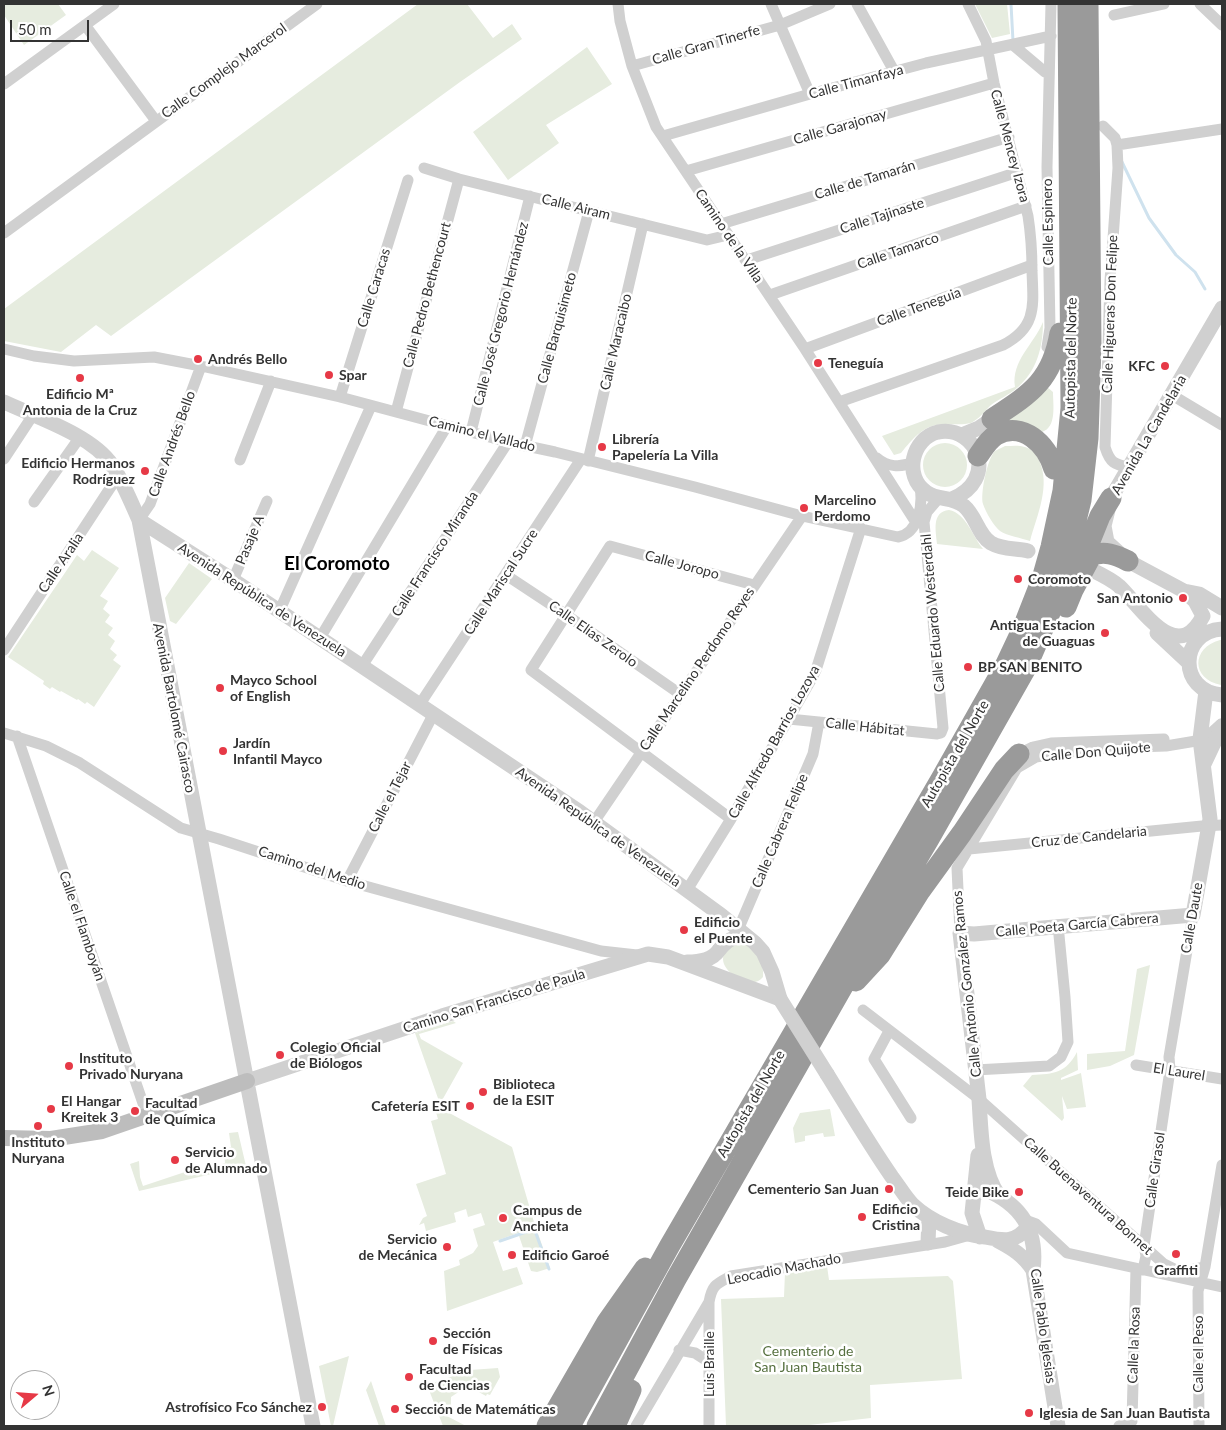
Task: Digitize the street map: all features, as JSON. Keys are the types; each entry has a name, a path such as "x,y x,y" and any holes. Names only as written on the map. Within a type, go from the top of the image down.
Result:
{"highway":[{"name":"Autopista del Norte","path":"570,1426 669,1247 1006,664 1042,579 1063,491 1071,408 1068,4"},
{"name":"Autopista del Norte","path":"597,1426 676,1279 1026,668 1061,582 1079,510 1088,438 1091,347 1088,4"},
{"path":"941,779 952,738 997,656 1024,597 1041,540 1049,505 1054,469 1060,385 1060,267 1071,234"},
{"path":"992,419 1024,398 1042,380 1058,349 1060,333"},
{"path":"978,456 987,442 995,435 1008,431 1023,432 1036,439 1046,450 1054,469"},
{"path":"1073,590 1088,543 1100,516 1111,498"},
{"path":"929,839 1007,730 1046,656 1073,590 1091,556 1097,553 1106,553 1128,560"},
{"path":"836,1000 880,955 920,891 1004,770 1019,754"},
{"path":"547,1426 607,1322 624,1297 642,1271 669,1247"},
{"path":"615,1426 644,1361 641,1344"}],"main road":[{"name":"Camino San Francisco de Paula","path":"4,1138 51,1140 85,1135 247,1080"}],"street":[{"path":"4,84 114,4"},
{"name":"Calle Complejo Marcerol","path":"4,233 317,4"},
{"name":"Camino de la Villa","path":"618,4 620,21 632,66 656,127 747,260 915,521"},
{"path":"771,4 810,94"},
{"name":"Calle Gran Tinerfe","path":"632,66 780,25 830,4"},
{"path":"857,4 894,71"},
{"name":"Calle Mencey Izora","path":"839,402 1016,339 1022,332 1033,308 1032,238 1026,206 994,83 986,41 968,4"},
{"name":"Calle Espinero","path":"992,419 1033,380 1042,365 1048,345 1050,321 1047,167 1051,4"},
{"path":"1114,16 1164,4"},
{"path":"1200,4 1222,25"},
{"name":"Calle Complejo Marcerol","path":"85,25 156,121"},
{"name":"Calle Timanfaya","path":"663,136 894,71 1051,36"},
{"path":"1013,45 1045,72"},
{"name":"Calle Garajonay","path":"686,171 994,83"},
{"path":"1103,126 1114,138 1117,145 1222,129"},
{"name":"Calle de Tamarán","path":"721,224 1009,137"},
{"name":"Calle Higueras Don Felipe","path":"1117,145 1118,168 1110,281 1105,447 1113,463 1130,468"},
{"name":"Calle Airam","path":"424,168 459,179 707,240 728,234"},
{"name":"Calle Tajinaste","path":"747,260 1018,172"},
{"name":"Calle Pedro Bethencourt","path":"396,412 459,179"},
{"name":"Calle Caracas","path":"340,397 408,180"},
{"name":"Calle José Gregorio Hernández","path":"471,432 530,196"},
{"name":"Calle Tamarco","path":"770,295 1026,206"},
{"name":"Calle Barquisimeto","path":"525,446 589,211"},
{"name":"Calle Maracaibo","path":"584,460 643,224"},
{"name":"Calle Teneguia","path":"805,350 1032,265"},
{"name":"Avenida La Candelaria","path":"1128,560 1107,542 1104,533 1111,498 1222,308"},
{"name":"Camino el Vallado","path":"4,350 34,356 74,360 154,357 340,397 508,442 802,516 898,537 906,534 915,521"},
{"name":"Calle Andrés Bello","path":"139,520 150,504 201,366"},
{"path":"240,460 271,381"},
{"path":"1172,396 1222,425"},
{"name":"Avenida Bartolomé Cairasco","path":"4,402 80,437 100,451 112,464 139,520 314,1426"},
{"path":"280,612 371,406"},
{"path":"4,459 33,415"},
{"path":"962,435 979,428 992,419"},
{"path":"320,638 448,426"},
{"path":"945,498 965,493 973,486 979,472 978,456 973,445 962,435 946,431 928,437 920,443 915,451 912,470 920,487 926,492 966,507 987,539 999,546 1024,550 993,535 980,516 973,486"},
{"path":"34,502 80,437"},
{"name":"Calle Francisco Miranda","path":"362,666 508,442"},
{"path":"872,454 886,464 906,466 913,462"},
{"name":"Calle Mariscal Sucre","path":"420,704 584,460"},
{"name":"Calle Aralia","path":"4,650 118,476"},
{"path":"915,521 921,507 920,487"},
{"name":"Calle Eduardo Westerdahl","path":"941,733 943,728 940,680 924,522 927,512 945,498"},
{"name":"Pasaje A","path":"233,580 267,500"},
{"name":"Calle Marcelino Perdomo Reyes","path":"594,822 802,516"},
{"name":"Avenida República de Venezuela","path":"139,520 434,713 594,822 721,915 732,940 763,952 772,972 780,999 884,1166 912,1204 929,1216 954,1229 982,1237 1020,1254 1033,1270"},
{"name":"Calle Alfredo Barrios Lozoya","path":"687,890 731,819 816,670 861,528"},
{"name":"Calle Joropo","path":"565,614 610,546 754,585"},
{"path":"1128,560 1189,596 1203,616 1198,626 1199,634 1191,648 1188,662 1195,682 1206,691 1222,695"},
{"path":"1088,568 1117,584 1162,631 1179,637 1222,629"},
{"name":"Calle Elías Zerolo","path":"506,575 680,694"},
{"path":"1189,596 1199,594 1222,608"},
{"path":"565,614 530,670 731,819"},
{"path":"1151,620 1158,635 1188,662"},
{"name":"Calle Daute","path":"1170,1070 1169,1056 1193,915 1216,825 1203,765 1200,739 1206,691"},
{"name":"Calle el Tejar","path":"347,881 434,713"},
{"name":"Calle Hábitat","path":"789,719 941,733"},
{"name":"Calle Cabrera Felipe","path":"732,940 813,754 819,722"},
{"path":"1203,765 1222,725"},
{"name":"Calle Don Quijote","path":"969,849 1017,768 1036,757 1116,747 1145,747 1196,741 1222,725"},
{"name":"Camino del Medio","path":"4,733 46,746 94,773 181,828 347,881 601,951 639,956"},
{"name":"Calle el Flamboyán","path":"17,736 147,1115"},
{"name":"Calle Don Quijote","path":"1019,754 1033,746 1052,742 1162,738 1182,742"},
{"name":"Cruz de Candelaria","path":"969,849 1216,825"},
{"name":"Calle Antonio González Ramos","path":"969,849 956,868 960,933 987,1175 999,1196 1027,1223"},
{"path":"721,915 732,940"},
{"name":"Calle Poeta García Cabrera","path":"960,933 974,934 1058,925 1193,915"},
{"path":"976,1070 1049,1066 1061,1057 1068,1042 1066,997 1058,925"},
{"path":"681,961 704,960 713,957 732,940"},
{"path":"730,980 721,969 719,960 732,940"},
{"path":"600,969 601,951"},
{"name":"Camino San Francisco de Paula","path":"247,1080 442,1016 639,956 658,954 681,961"},
{"path":"681,961 780,999"},
{"path":"754,988 764,982 772,972"},
{"name":"Calle Buenaventura Bonnet","path":"863,1010 889,1032 979,1099 1164,1264 1174,1270 1188,1271 1205,1267"},
{"path":"889,1032 874,1059 911,1118"},
{"name":"El Laurel","path":"1136,1065 1222,1079"},
{"name":"Calle Girasol","path":"1139,1270 1146,1256 1144,1246 1170,1070"},
{"name":"Calle Antonio González Ramos","path":"972,1213 980,1123"},
{"name":"Calle el Peso","path":"1199,1426 1198,1291 1205,1267 1222,1165"},
{"path":"974,1195 984,1189 999,1196"},
{"path":"954,1229 972,1213"},
{"path":"972,1213 975,1227 982,1237 1009,1240 1017,1238 1027,1223 1036,1224 1067,1253 1222,1287"},
{"path":"927,1243 929,1216"},
{"name":"Calle Pablo Iglesias","path":"1027,1223 1033,1246 1033,1270 1058,1426"},
{"name":"Leocadio Machado","path":"927,1243 954,1229"},
{"name":"Leocadio Machado","path":"636,1426 679,1350 709,1302 711,1290 717,1283 731,1276 927,1243 982,1237"},
{"name":"Calle la Rosa","path":"1119,1426 1132,1421 1139,1270"},
{"name":"Luis Braille","path":"708,1426 709,1302"},
{"path":"679,1350 695,1353 709,1362"}],"green space":[{"path":"4,4 58,4 66,15 24,45 4,15"},
{"path":"418,4 467,4 493,38 512,24 522,39 111,336 96,325 61,352 4,341 4,309"},
{"path":"975,4 1007,4 1010,34 992,38"},
{"path":"587,47 612,84 546,125 559,143 508,180 473,132"},
{"path":"1043,322 1038,358 1030,374 1017,388 991,405 971,423 933,426 921,432 901,453 894,455 882,436 1015,387 1016,369"},
{"path":"1047,387 1053,392 1053,409 1052,421 1047,429 1042,432 1008,423 1007,418"},
{"path":"941,443 949,443 961,449 967,465 961,481 949,487 941,487 929,481 923,469 923,461 929,449"},
{"path":"1005,446 1020,446 1030,449 1038,458 1042,470 1044,480 1042,501 1030,541 1010,536 1000,531 990,519 983,504 983,485 989,461 995,451"},
{"path":"949,510 965,520 983,549 937,544 937,518 939,514"},
{"path":"92,550 119,568 100,596 108,601 103,609 110,615 105,622 113,628 108,635 115,641 110,649 117,655 113,660 121,666 94,707 87,702 85,704 52,687 50,689 43,684 44,681 8,657 77,555 84,561"},
{"path":"189,563 212,579 176,624 170,621 165,598"},
{"path":"1222,640 1221,685 1211,682 1204,677 1198,663 1204,650 1210,644"},
{"path":"744,943 755,953 761,962 763,977 758,981 753,982 739,979 724,965 723,957 727,947"},
{"path":"1150,965 1134,1055 1110,1066 1087,1070 1087,1054 1125,1051 1137,969"},
{"path":"453,1021 456,1023 419,1034 421,1039 463,1063 440,1104 415,1033"},
{"path":"1077,1052 1078,1070 1061,1078 1061,1080 1081,1073 1086,1107 1067,1109 1062,1096 1064,1118 1062,1121 1023,1086 1032,1075 1053,1073 1064,1068"},
{"path":"435,1109 442,1109 512,1147 533,1219 550,1268 537,1272 531,1271 518,1233 493,1242 503,1271 517,1267 523,1284 447,1311 444,1271 460,1265 459,1260 473,1253 478,1246 473,1229 485,1225 481,1213 468,1217 466,1209 454,1213 456,1222 426,1231 424,1223 419,1225 423,1218 427,1216 416,1184 446,1174 431,1121 438,1119"},
{"path":"830,1109 835,1136 824,1137 823,1133 805,1136 805,1141 795,1143 793,1128 800,1113"},
{"path":"238,1132 246,1166 139,1191 130,1164 139,1161 140,1177 143,1186 200,1167 204,1170 225,1163 224,1150 231,1147 229,1133"},
{"name":"Cementerio de San Juan Bautista","path":"827,1266 829,1280 948,1276 953,1281 962,1379 870,1385 871,1418 800,1426 726,1426 721,1299 784,1297 785,1272"},
{"path":"349,1356 333,1426 331,1426 319,1366"},
{"path":"498,1368 500,1377 490,1395 487,1394 486,1396 464,1384 451,1397 451,1404 445,1415 466,1426 443,1426 429,1390 433,1383 470,1370"},
{"path":"371,1381 386,1426 379,1426 366,1390"}],"waterway":[{"path":"1011,4 1013,41"},
{"path":"1122,162 1149,218 1176,255 1195,272 1205,289"},
{"path":"500,1241 529,1231 535,1231 549,1269"}],"place":[{"name":"Andrés Bello","path":"198,359"},
{"name":"Teneguía","path":"818,363"},
{"name":"KFC","path":"1165,366"},
{"name":"Spar","path":"329,375"},
{"name":"Edificio Mª Antonia de la Cruz","path":"80,378"},
{"name":"Librería Papelería La Villa","path":"602,447"},
{"name":"Edificio Hermanos Rodríguez","path":"145,471"},
{"name":"Marcelino Perdomo","path":"804,508"},
{"name":"Coromoto","path":"1018,579"},
{"name":"San Antonio","path":"1183,598"},
{"name":"Antigua Estacion de Guaguas","path":"1105,633"},
{"name":"BP SAN BENITO","path":"968,667"},
{"name":"Mayco School of English","path":"220,688"},
{"name":"Jardín Infantil Mayco","path":"223,751"},
{"name":"Edificio el Puente","path":"684,930"},
{"name":"Colegio Oficial de Biólogos","path":"280,1055"},
{"name":"Instituto Privado Nuryana","path":"69,1066"},
{"name":"Biblioteca de la ESIT","path":"483,1092"},
{"name":"Cafetería ESIT","path":"470,1106"},
{"name":"El Hangar Kreitek 3","path":"51,1109"},
{"name":"Facultad de Química","path":"135,1111"},
{"name":"Instituto Nuryana","path":"38,1126"},
{"name":"Servicio de Alumnado","path":"175,1160"},
{"name":"Cementerio San Juan","path":"889,1189"},
{"name":"Teide Bike","path":"1019,1192"},
{"name":"Edificio Cristina","path":"862,1217"},
{"name":"Campus de Anchieta","path":"503,1218"},
{"name":"Servicio de Mecánica","path":"447,1247"},
{"name":"Graffiti","path":"1176,1254"},
{"name":"Edificio Garoé","path":"512,1255"},
{"name":"Sección de Físicas","path":"433,1341"},
{"name":"Facultad de Ciencias","path":"409,1377"},
{"name":"Astrofísico Fco Sánchez","path":"322,1407"},
{"name":"Sección de Matemáticas","path":"395,1409"},
{"name":"Iglesia de San Juan Bautista","path":"1029,1413"}],"district":[{"name":"El Coromoto","path":"337,564"}]}
